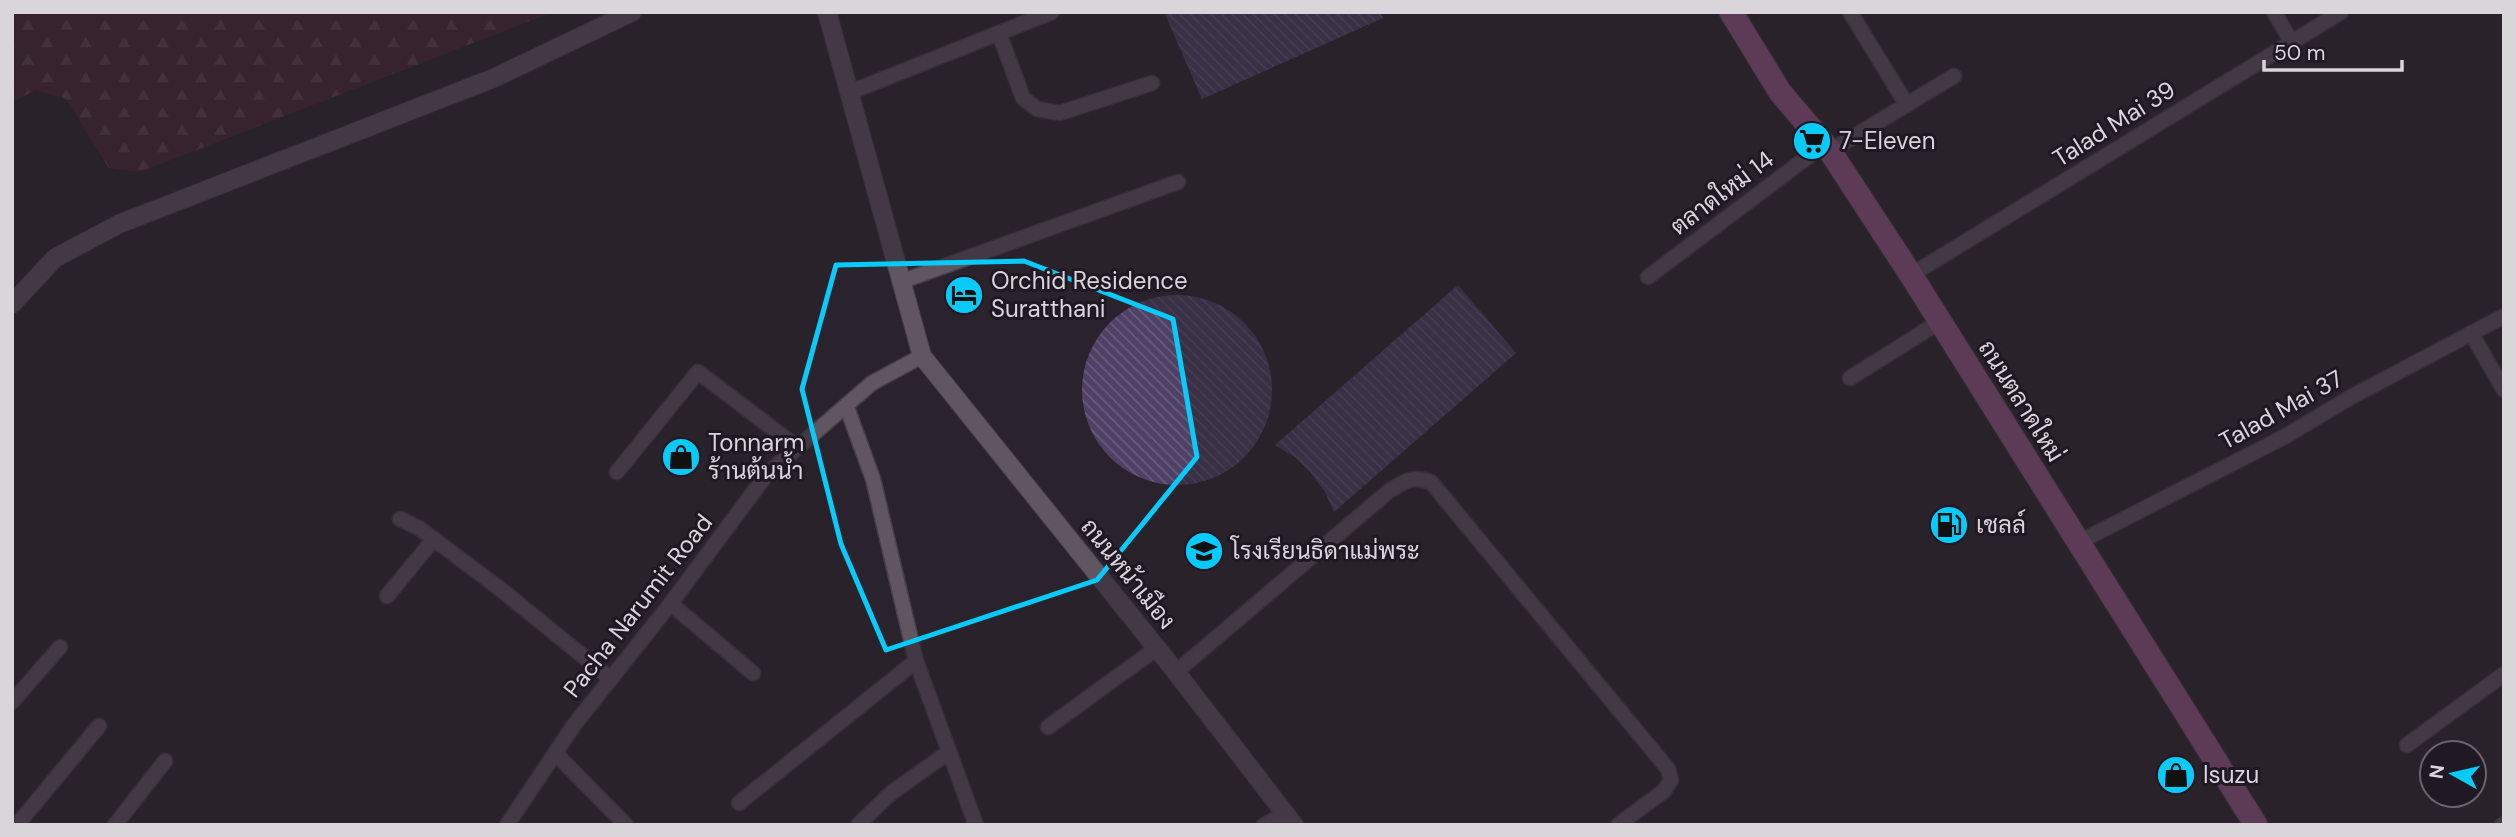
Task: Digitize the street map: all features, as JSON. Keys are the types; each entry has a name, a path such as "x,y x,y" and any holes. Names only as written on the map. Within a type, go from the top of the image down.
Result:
{"main road":[{"name":"ถนนตลาดใหม่","path":"1731,12 1780,92 1827,148 1941,321 2256,825"}],"street":[{"path":"12,304 55,258 119,224 494,78 632,12"},
{"path":"827,12 922,356"},
{"path":"848,93 1052,12"},
{"path":"1850,12 1907,105"},
{"path":"2274,12 2291,41"},
{"name":"Talad Mai 39","path":"1911,275 2341,12"},
{"path":"999,33 1023,98 1037,109 1060,113 1152,83"},
{"name":"ตลาดใหม่ 14","path":"1648,277 1827,148 1954,76"},
{"path":"900,282 1178,182"},
{"name":"Talad Mai 37","path":"2079,542 2284,437 2351,397 2504,316"},
{"path":"1850,378 1941,321"},
{"path":"2471,333 2504,390"},
{"name":"Pacha Narumit Road","path":"507,825 573,725 671,604 768,474 872,383 922,356"},
{"name":"ถนนหน้าเมือง","path":"922,356 1157,648 1290,819"},
{"path":"617,472 698,372 797,446"},
{"path":"846,405 873,479 916,661 973,824"},
{"path":"1176,672 1389,491 1406,480 1418,477 1431,482 1668,769 1671,780 1664,791 1618,825"},
{"path":"401,519 434,539 499,588 611,680"},
{"path":"387,596 434,539"},
{"path":"671,604 753,673"},
{"path":"12,702 60,647"},
{"path":"1048,726 1157,648"},
{"path":"739,803 916,661"},
{"path":"2407,745 2504,674"},
{"path":"17,825 99,726"},
{"path":"858,825 891,793 949,752"},
{"path":"555,753 626,825"},
{"path":"115,825 165,761"},
{"path":"1264,825 1290,819"}],"highlighted area":[{"path":"1024,261 1173,319 1197,457 1097,580 886,650 841,544 802,389 836,265"}],"green space":[{"path":"12,12 553,12 140,172 109,168 66,99 36,90 12,102"}],"building":[{"path":"1164,12 1380,12 1383,18 1202,99"},
{"path":"1458,285 1516,353 1334,512 1325,492 1311,473 1295,457 1275,445"},
{"path":"1177,295 1213,302 1244,323 1265,354 1272,390 1265,426 1244,457 1213,478 1177,485 1141,478 1110,457 1089,426 1082,390 1089,354 1110,323 1141,302"}],"place":[{"name":"7-Eleven","path":"1812,141"},
{"name":"Orchid Residence Suratthani","path":"964,295"},
{"name":"Tonnarm ร้านต้นน้ำ","path":"681,457"},
{"name":"เชลล์","path":"1949,525"},
{"name":"โรงเรียนธิดาแม่พระ","path":"1204,551"},
{"name":"Isuzu","path":"2176,775"}]}
